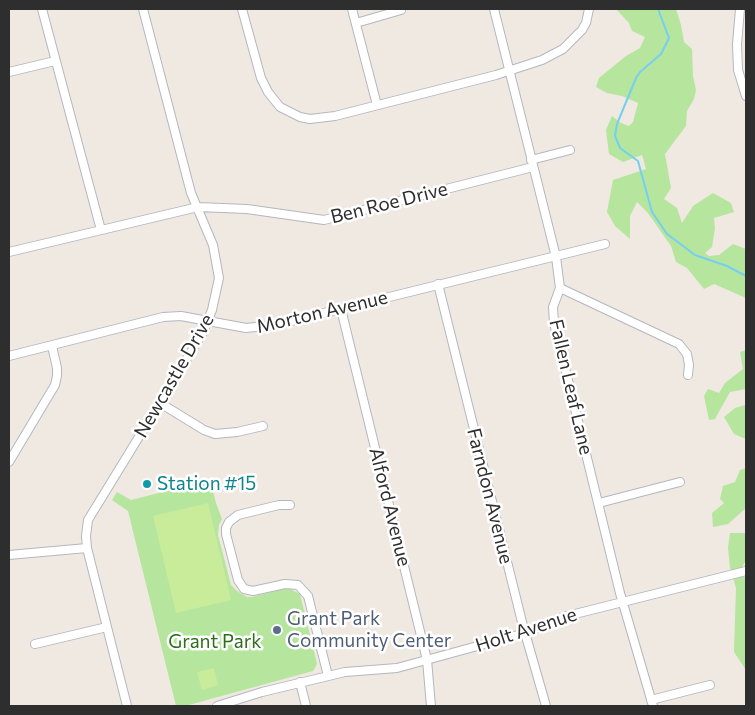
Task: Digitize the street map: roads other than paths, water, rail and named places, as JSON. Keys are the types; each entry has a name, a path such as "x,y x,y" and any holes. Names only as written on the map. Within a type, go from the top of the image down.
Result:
{"street":[{"path":"42,9 101,230"},
{"name":"Newcastle Drive","path":"127,706 87,548 88,520 202,334 212,310 219,278 213,244 190,193 144,9"},
{"path":"242,9 261,78 268,92 280,107 300,117 310,119 335,116 509,71 542,60 563,48 582,30 586,24 589,9"},
{"path":"352,9 377,105"},
{"name":"Fallen Leaf Lane","path":"494,9 556,257 560,288 553,306 554,323 622,602 652,703"},
{"path":"740,9 738,70 746,94"},
{"path":"356,23 401,10"},
{"path":"9,72 55,60"},
{"name":"Ben Roe Drive","path":"9,252 198,208 246,209 324,220 532,163 570,150"},
{"name":"Morton Avenue","path":"9,356 163,317 181,316 237,327 258,328 605,244"},
{"name":"Farndon Avenue","path":"438,284 525,633 546,706"},
{"path":"560,288 679,344 687,354 688,375"},
{"name":"Alford Avenue","path":"341,309 427,660 431,706"},
{"path":"9,462 55,384 57,368 52,346"},
{"path":"160,404 204,430 215,434 237,432 263,426"},
{"path":"599,503 680,482"},
{"path":"290,505 279,505 238,515 229,522 226,534 238,580 244,589 253,591 285,584 298,585 308,596 328,676"},
{"path":"9,555 87,548"},
{"name":"Holt Avenue","path":"217,706 300,682 345,672 397,668 525,633 567,616 746,571"},
{"path":"35,644 107,627"},
{"path":"300,682 306,706"},
{"path":"652,703 710,685"}],"waterway":[{"path":"658,9 669,38 661,54 640,72 636,78 617,124 615,136 620,148 638,161 652,212 667,234 695,255 727,266 746,276"}],"place":[{"name":"Station #15","path":"147,484"},
{"name":"Grant Park Community Center","path":"277,630"}],"park label":[{"name":"Grant Park","path":"215,642"}]}
